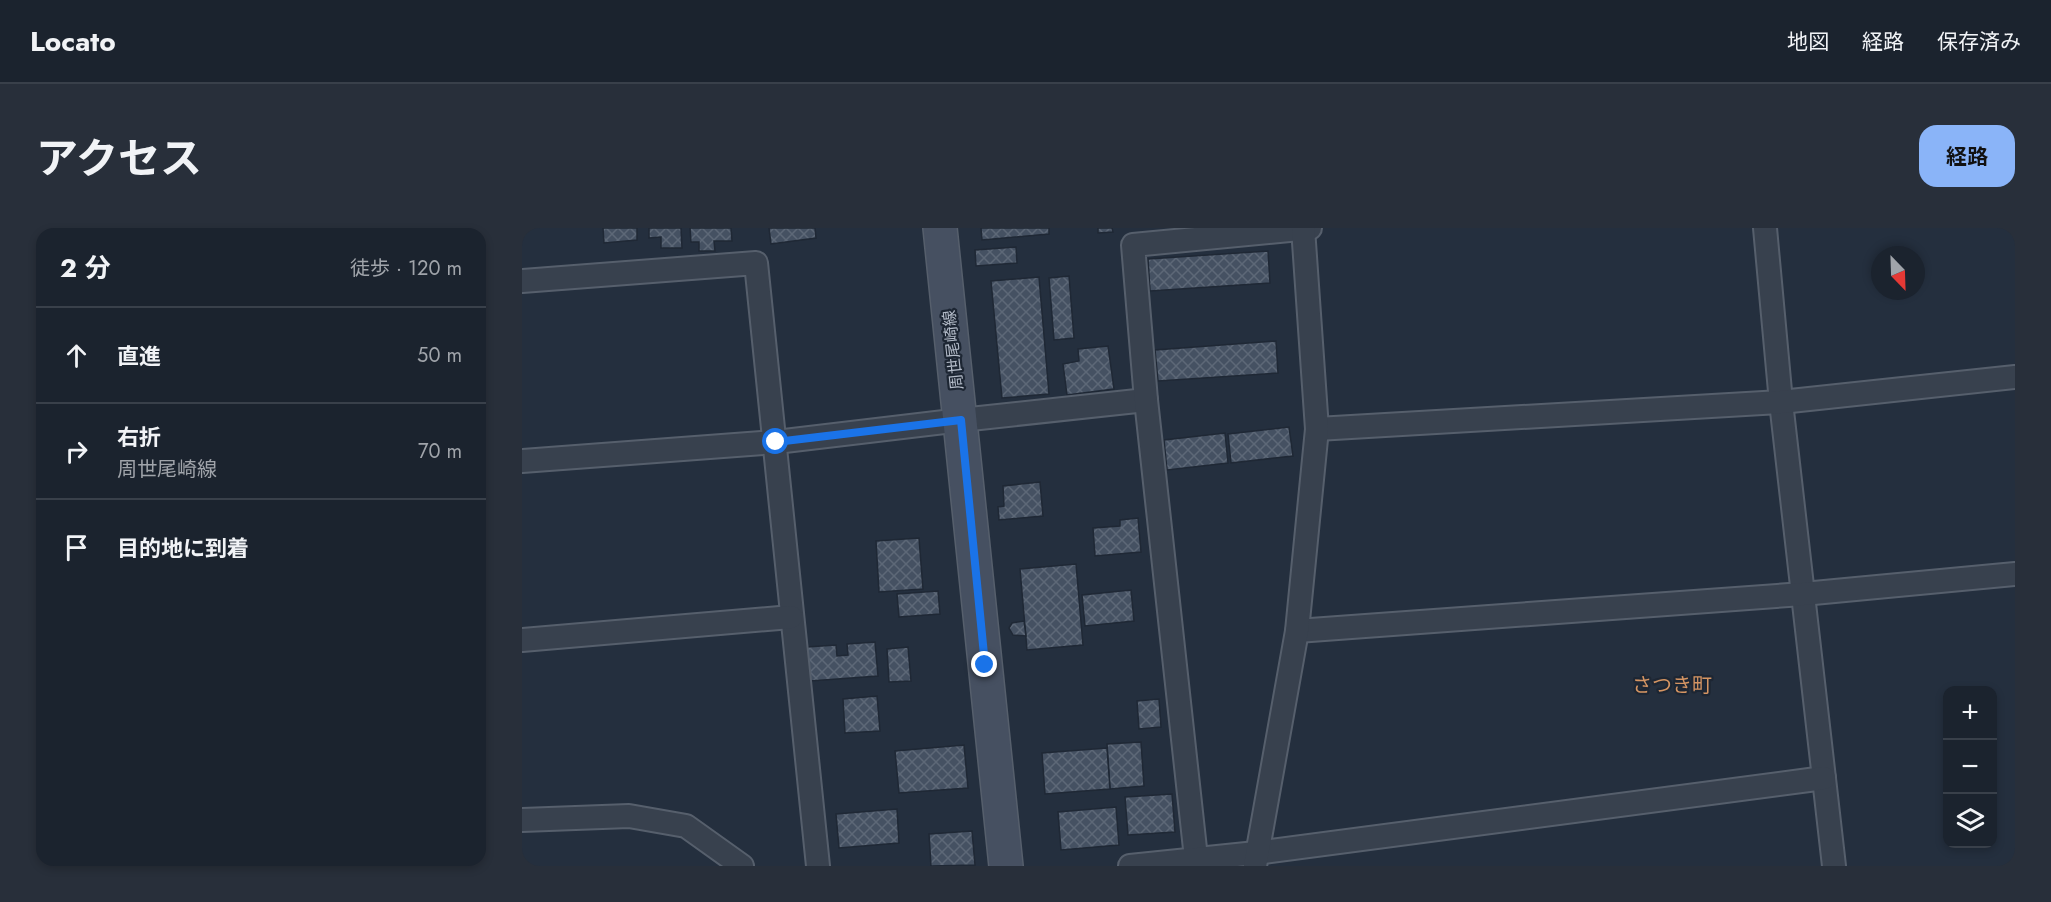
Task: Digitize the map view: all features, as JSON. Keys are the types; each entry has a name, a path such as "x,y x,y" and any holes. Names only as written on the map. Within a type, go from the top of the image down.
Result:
{"main road":[{"name":"周世尾崎線","path":"940,228 1006,866"}],"street":[{"path":"1255,860 1297,631 1317,429 1303,228"},
{"path":"1196,858 1146,400 1133,245 1310,228"},
{"path":"1765,228 1781,402 1834,866"},
{"path":"522,281 756,263 818,866"},
{"path":"1317,429 1781,402 2015,377"},
{"path":"522,461 776,442 1146,400"},
{"path":"1297,631 1803,594 2015,574"},
{"path":"522,640 791,617"},
{"path":"1130,866 1196,858 1255,860 1824,778"},
{"path":"522,820 629,816 686,826 742,866"}],"building":[{"path":"603,228 637,228 637,240 604,243"},
{"path":"649,228 681,228 682,248 661,248 661,237 649,238"},
{"path":"690,228 731,228 732,241 714,241 715,251 699,251 699,242 691,242"},
{"path":"769,228 815,228 816,238 771,244"},
{"path":"981,228 1049,228 1049,234 982,240"},
{"path":"1098,228 1112,228 1113,232 1098,233"},
{"path":"1016,247 1017,263 976,266 975,250"},
{"path":"1268,251 1270,283 1150,291 1148,259"},
{"path":"1069,276 1074,338 1054,340 1049,278"},
{"path":"1039,277 1049,394 1002,398 991,281"},
{"path":"1276,341 1278,373 1158,381 1155,350"},
{"path":"1108,346 1114,389 1067,395 1063,364 1079,361 1078,349"},
{"path":"1289,427 1293,456 1231,463 1228,434"},
{"path":"1225,433 1228,463 1167,470 1164,440"},
{"path":"1040,482 1043,516 999,520 998,507 1004,506 1003,486"},
{"path":"1138,518 1141,552 1095,556 1093,528 1120,526 1120,520"},
{"path":"919,538 923,589 879,592 876,541"},
{"path":"1076,564 1083,645 1027,650 1020,569"},
{"path":"1131,590 1134,621 1085,626 1082,595"},
{"path":"938,591 940,614 899,617 897,594"},
{"path":"1024,621 1026,636 1013,635 1009,628 1012,623"},
{"path":"875,642 878,676 810,681 807,647 836,645 837,656 848,655 847,644"},
{"path":"908,647 911,681 889,682 887,649"},
{"path":"877,696 880,731 845,733 843,699"},
{"path":"1159,699 1161,727 1139,729 1137,701"},
{"path":"1141,742 1144,786 1110,789 1107,744"},
{"path":"964,745 968,788 899,793 895,751"},
{"path":"1107,748 1110,789 1045,794 1042,753"},
{"path":"1172,794 1175,832 1128,835 1125,797"},
{"path":"1116,807 1119,845 1061,850 1058,812"},
{"path":"897,809 899,843 839,848 836,814"},
{"path":"972,831 975,865 931,866 929,834"}],"district":[{"name":"さつき町","path":"1672,685"}],"route":[{"path":"776,442 961,420 985,665"}]}
